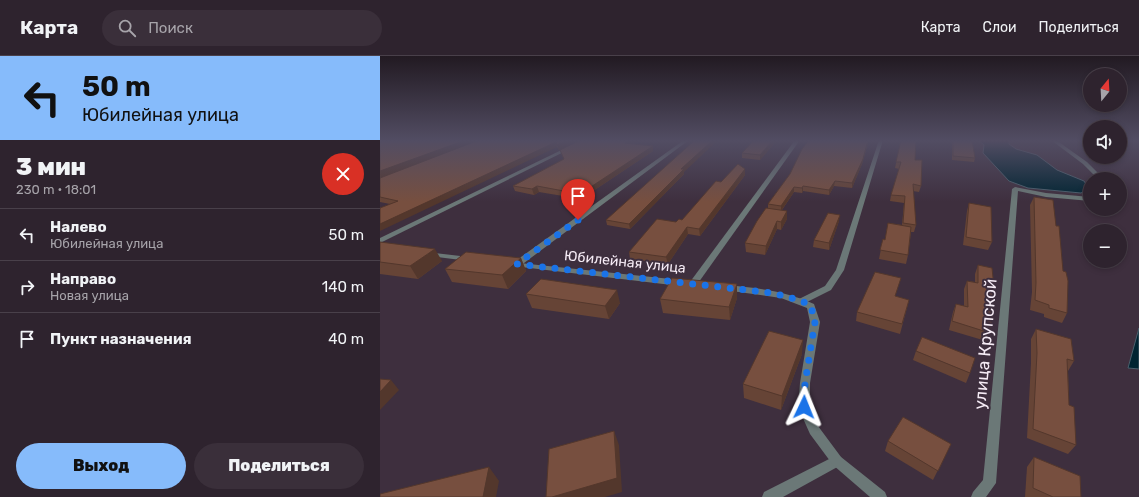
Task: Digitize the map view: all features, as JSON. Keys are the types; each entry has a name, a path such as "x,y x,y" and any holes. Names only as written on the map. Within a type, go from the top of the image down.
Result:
{"street":[{"path":"380,241 544,161"},
{"path":"517,264 659,161"},
{"path":"693,284 783,161"},
{"path":"802,301 828,288 840,270 875,161"},
{"path":"1082,161 1094,172"},
{"name":"улица Крупской","path":"978,497 988,483 1015,190 1083,198"},
{"path":"418,253 479,260"},
{"name":"Юбилейная улица","path":"502,262 773,293 802,301"},
{"path":"802,301 811,306 815,322 805,383 804,407 814,430 837,461 880,497"},
{"path":"769,497 837,461"}],"water":[{"path":"990,161 1044,161 1057,170 1083,181 1083,192 1081,193 1028,188 1009,181"},
{"path":"1139,328 1139,369 1128,368"}],"building":[{"path":"380,161 409,161 380,171"},
{"path":"425,161 516,161 380,224 380,208 398,201 380,197 380,178"},
{"path":"561,161 631,161 580,194 537,186 532,189 513,186"},
{"path":"672,161 690,161 681,169 684,169 629,224 606,220"},
{"path":"796,161 862,161 852,183 835,181 829,190 803,186 802,188 794,187 781,206 768,204 790,174"},
{"path":"896,161 922,161 921,186 913,184 916,225 903,223 905,196 891,195 901,162 896,162"},
{"path":"738,164 745,169 699,229 687,227 666,257 629,252 657,219 676,222 679,219 682,220 716,181 721,182"},
{"path":"1034,197 1053,200 1056,226 1059,226 1063,271 1066,272 1068,281 1067,313 1049,308 1049,305 1035,300"},
{"path":"969,203 991,207 992,242 966,237"},
{"path":"766,208 787,211 781,222 777,221 766,246 745,243 757,221"},
{"path":"828,213 840,215 829,243 814,240"},
{"path":"888,223 911,227 908,255 880,250 883,239 885,240"},
{"path":"380,242 435,249 410,266 380,262"},
{"path":"466,252 521,258 502,275 445,269"},
{"path":"978,265 992,268 995,297 990,333 952,321 956,304 968,307 967,281 978,283"},
{"path":"875,272 901,278 895,296 909,300 902,324 857,312"},
{"path":"672,278 737,284 729,307 660,299"},
{"path":"541,279 617,290 605,306 526,294"},
{"path":"1036,329 1071,339 1074,361 1067,359 1069,405 1074,407 1076,445 1033,429 1037,353"},
{"path":"769,331 803,340 782,396 743,384"},
{"path":"922,337 975,358 970,373 916,351"},
{"path":"380,379 391,380 380,392"},
{"path":"903,417 951,444 938,471 888,441"},
{"path":"614,431 617,478 552,497 546,497 549,449"},
{"path":"1034,457 1080,476 1081,497 1053,497 1033,488"},
{"path":"489,467 483,497 380,497 380,494"}],"route":[{"path":"578,220 517,264 773,293 802,301 811,306 815,322 805,383 804,407"}]}
